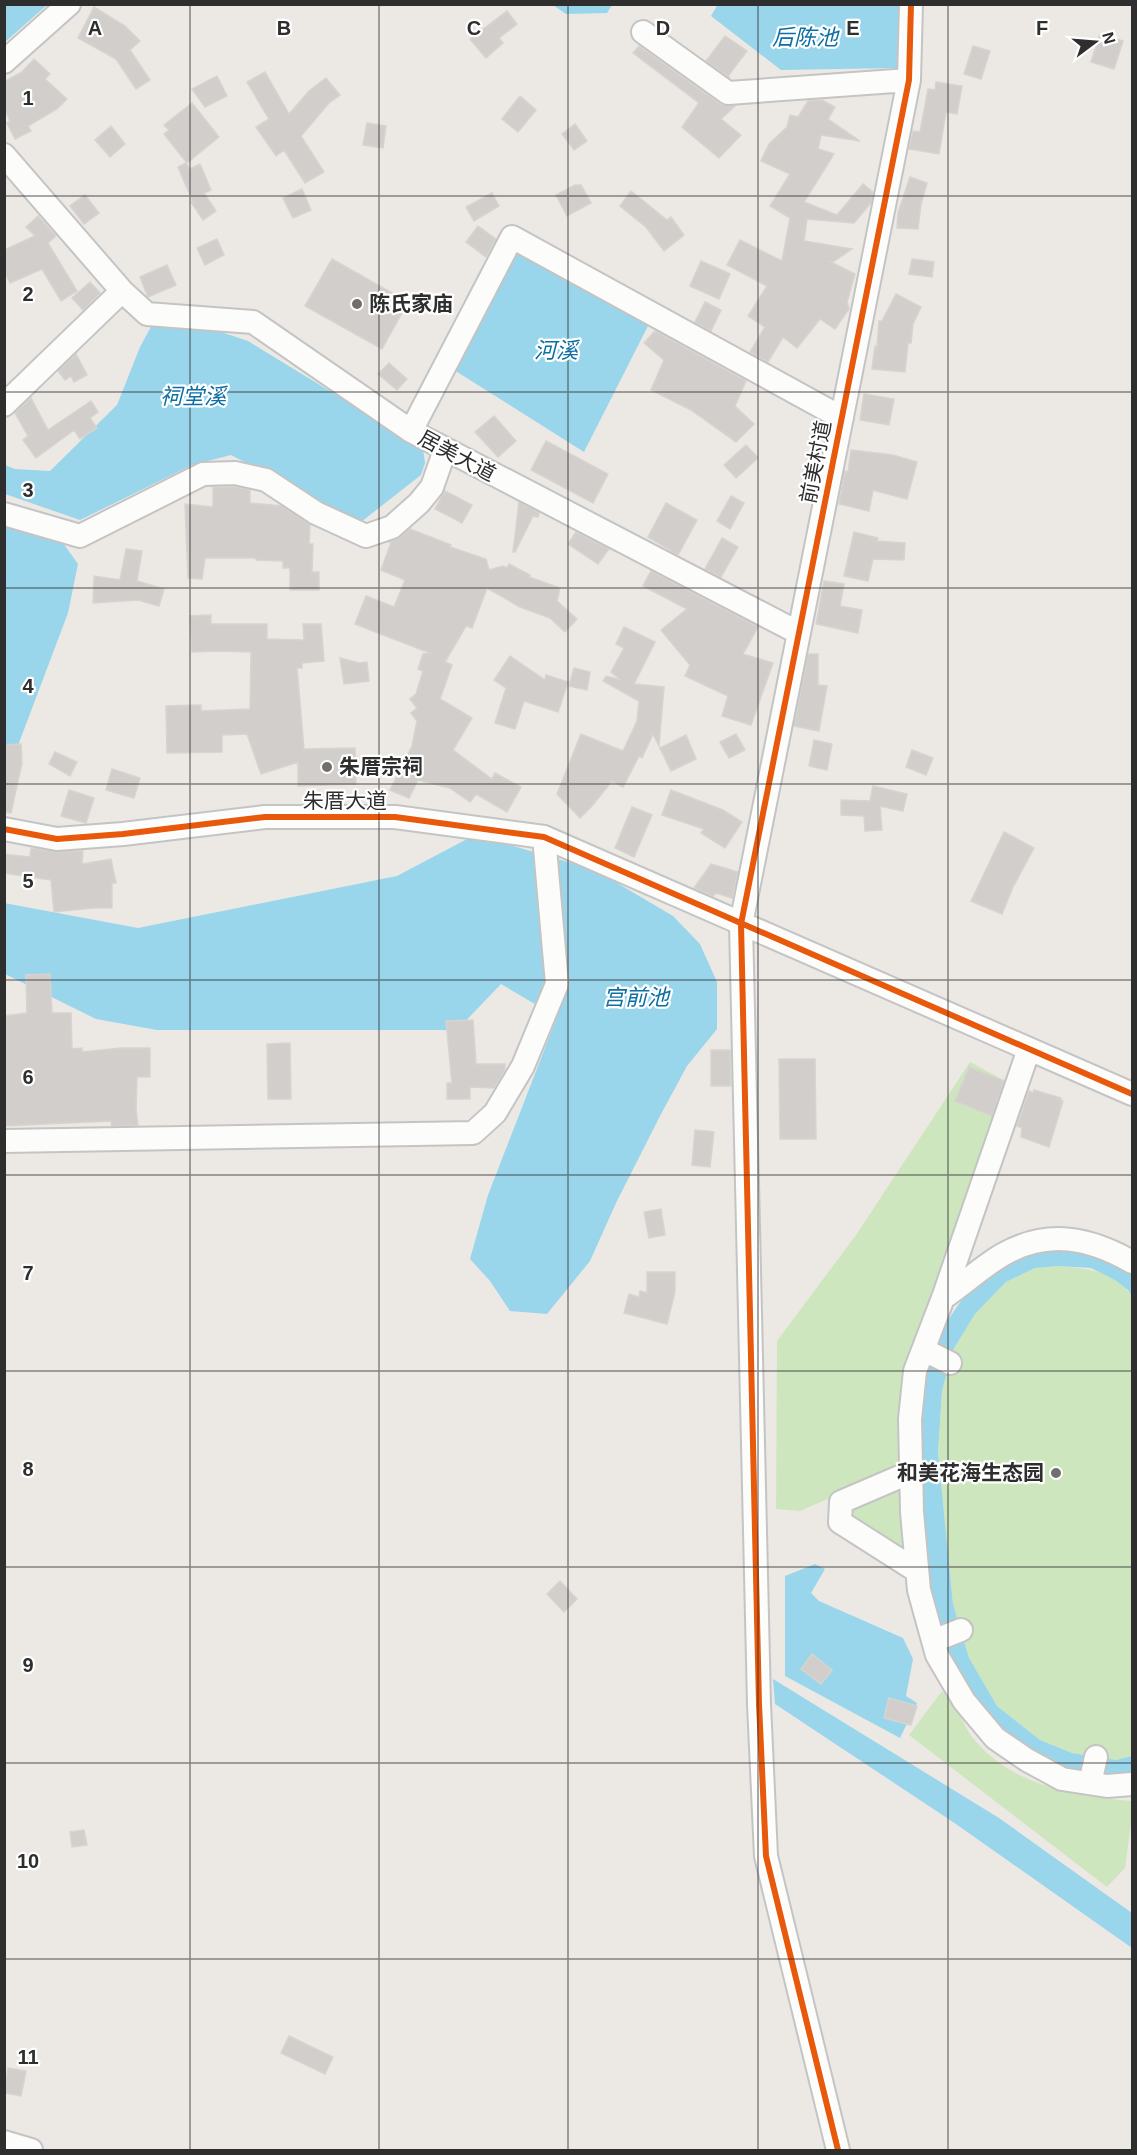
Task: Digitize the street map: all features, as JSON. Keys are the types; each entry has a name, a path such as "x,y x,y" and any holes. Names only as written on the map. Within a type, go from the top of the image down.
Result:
{"street":[{"path":"4,62 69,4"},
{"name":"前美村道","path":"838,2151 766,1856 759,1704 741,924 909,80 911,4"},
{"path":"643,32 728,93 909,80"},
{"name":"居美大道","path":"4,155 122,291 147,314 253,322 411,431 799,633"},
{"path":"411,431 512,237 842,418"},
{"path":"4,405 122,291"},
{"path":"4,514 80,536 203,474 235,473 266,480 316,513 366,536 392,527 419,503 432,487 445,450"},
{"name":"朱厝大道","path":"4,829 57,839 123,834 265,817 395,818 544,837 1132,1094"},
{"path":"4,1141 473,1133 495,1113 523,1066 557,984 544,837"},
{"path":"1029,1049 943,1298 915,1371 910,1419 912,1512 919,1590 937,1655 963,1701 995,1738 1027,1760 1062,1779 1107,1786 1132,1784"},
{"path":"943,1298 1002,1255 1035,1241 1053,1238 1082,1240 1114,1252 1132,1262"},
{"path":"924,1350 950,1363"},
{"path":"911,1472 841,1502 840,1522 917,1571"},
{"path":"933,1641 961,1630"},
{"path":"1090,1783 1096,1757"},
{"path":"4,2142 31,2151"}],"green space":[{"path":"970,1062 1011,1084 903,1466 800,1511 776,1509 777,1341 856,1235"},
{"path":"1058,1266 1100,1272 1118,1281 1132,1297 1132,1756 1116,1760 1072,1753 1040,1740 997,1706 969,1659 953,1604 938,1452 942,1391 953,1350 975,1314 1006,1282 1035,1268"},
{"path":"898,1489 908,1490 909,1540 903,1547 857,1523 852,1512 854,1506"},
{"path":"942,1691 959,1713 972,1737 1005,1767 1045,1786 1066,1792 1132,1801 1125,1868 1107,1887 909,1735"}],"water":[{"path":"5,4 47,4 47,5 5,42"},
{"name":"后陈池","path":"718,4 900,5 897,68 781,70 711,16"},
{"path":"553,5 612,5 607,13 566,14"},
{"name":"河溪","path":"516,246 650,322 584,452 454,370"},
{"name":"祠堂溪","path":"153,323 218,331 248,341 423,448 425,463 421,475 361,522 231,455 192,465 80,520 5,494 5,465 15,469 50,471 117,405 140,347"},
{"path":"5,525 63,543 78,564 68,613 5,780"},
{"name":"宫前池","path":"469,838 510,845 595,870 673,916 700,944 717,982 717,1029 687,1066 616,1203 590,1261 547,1314 510,1311 490,1281 470,1259 488,1195 557,1017 501,984 457,1030 157,1030 96,1019 5,974 4,903 138,928 397,876"},
{"path":"1040,1245 1092,1252 1132,1273 1132,1297 1128,1290 1115,1280 1091,1268 1058,1266 1035,1268 1006,1282 975,1314 953,1350 942,1391 938,1452 953,1604 969,1658 997,1706 1040,1740 1072,1753 1116,1760 1132,1756 1132,1779 1086,1776 1029,1752 1012,1741 964,1689 940,1636 928,1584 919,1419 931,1345 961,1301 985,1273"},
{"path":"815,1564 825,1569 811,1593 819,1601 903,1638 913,1659 906,1696 917,1703 900,1738 785,1676 785,1576"},
{"path":"773,1679 999,1818 1132,1913 1132,1948 953,1822 775,1704"}],"building":[{"path":"94,7 125,26 140,41 130,50 150,80 136,89 116,59 78,38"},
{"path":"507,11 517,24 499,38 503,43 486,58 470,39"},
{"path":"1100,34 1123,41 1114,69 1091,62"},
{"path":"725,36 747,51 728,76 730,78 706,61"},
{"path":"639,46 720,104 735,106 721,119 741,135 719,158 682,127 699,103 633,53"},
{"path":"973,46 990,51 981,79 964,74"},
{"path":"34,59 50,74 45,79 67,99 57,109 28,126 31,131 15,139 7,123 10,121 4,106 4,82 22,72"},
{"path":"265,72 289,114 309,91 326,78 340,95 329,103 301,136 324,172 305,183 284,150 276,156 256,127 269,119 247,82"},
{"path":"217,76 227,96 205,107 192,89"},
{"path":"936,82 962,86 957,114 946,112 939,154 909,149 913,131 920,132 928,89 935,90"},
{"path":"520,96 536,110 518,132 502,119"},
{"path":"822,100 835,107 828,119 860,141 821,135 818,149 834,154 804,202 837,215 863,184 873,192 871,203 854,223 807,219 804,241 852,249 833,262 829,261 855,274 847,302 849,309 835,329 820,319 797,348 783,337 768,362 750,352 765,327 748,316 767,286 727,265 740,240 782,261 790,218 770,206 790,174 761,161 769,144 787,127 790,115 798,117 808,101"},
{"path":"192,103 219,137 187,163 164,134 169,130 164,125"},
{"path":"367,123 386,126 383,148 363,145"},
{"path":"575,124 587,141 574,150 562,134"},
{"path":"111,126 125,144 110,157 95,140"},
{"path":"186,163 190,169 200,164 211,190 204,193 216,211 203,220 191,202 193,202 178,167"},
{"path":"910,177 927,183 921,204 918,229 897,228 898,213"},
{"path":"575,185 581,185 591,203 567,216 556,195"},
{"path":"302,189 311,210 293,218 283,198"},
{"path":"631,191 667,220 671,217 684,235 664,251 646,227 620,206"},
{"path":"492,193 499,206 474,221 466,207"},
{"path":"85,195 99,213 84,224 70,206"},
{"path":"38,216 56,236 48,243 77,291 61,301 42,269 10,283 4,271 4,250 35,236 26,227"},
{"path":"478,226 496,239 486,257 466,242"},
{"path":"217,239 224,255 205,265 197,248"},
{"name":"陈氏家庙","path":"332,259 408,302 382,349 305,306"},
{"path":"912,259 934,262 932,277 909,274"},
{"path":"701,261 730,274 719,299 690,286"},
{"path":"167,265 176,285 148,297 140,277"},
{"path":"90,282 100,293 83,310 72,298"},
{"path":"896,294 921,307 913,324 911,343 908,343 905,372 872,369 879,321 882,321"},
{"path":"705,302 721,310 711,331 695,322"},
{"path":"655,331 746,381 735,406 754,424 736,442 691,410 651,390 664,360 644,343"},
{"path":"76,354 87,375 74,382 71,376 65,380 58,371"},
{"path":"389,363 407,379 397,390 378,374"},
{"path":"864,394 894,399 889,425 860,420"},
{"path":"31,398 48,430 91,401 98,412 90,418 97,428 80,439 74,430 36,458 23,440 28,436 15,413"},
{"path":"494,416 516,441 498,457 475,432"},
{"path":"546,441 608,474 593,503 531,470"},
{"path":"746,445 758,458 736,478 724,465"},
{"path":"851,450 893,455 917,462 907,499 873,490 869,511 839,504 845,471 848,472"},
{"path":"213,487 250,490 250,503 282,506 310,525 309,544 313,544 312,572 319,572 319,590 290,590 290,568 283,568 283,561 256,560 256,558 205,558 202,579 188,578 185,504 213,507"},
{"path":"445,491 472,505 462,523 435,509"},
{"path":"731,496 744,503 730,529 717,521"},
{"path":"519,502 539,513 538,517 533,516 513,552"},
{"path":"666,503 697,520 678,555 648,537"},
{"path":"410,529 451,545 450,547 486,559 489,570 503,566 507,568 509,564 530,575 529,577 560,588 557,601 577,619 565,632 550,618 520,607 487,588 472,628 466,626 445,662 452,665 440,699 472,718 453,750 492,779 495,773 521,787 507,812 476,794 470,802 450,788 418,780 409,798 390,790 412,746 417,721 411,713 417,708 410,699 416,694 423,671 418,669 423,654 430,653 355,624 366,596 394,607 405,580 381,570 391,543 389,542 401,537"},
{"path":"576,532 609,549 598,564 568,544"},
{"path":"854,532 878,538 877,541 905,543 904,560 873,559 868,581 844,576"},
{"path":"722,538 738,547 721,577 705,569"},
{"path":"126,549 142,551 137,581 164,589 159,606 138,600 93,603 94,576 120,580"},
{"path":"651,571 758,627 743,654 773,663 751,725 722,716 728,696 685,676 690,665 661,630 687,609 643,586"},
{"path":"824,581 844,584 840,606 862,610 858,633 816,624"},
{"path":"211,615 211,624 267,624 267,639 304,640 303,624 321,624 324,661 302,663 302,668 297,668 304,749 355,748 356,784 298,786 298,762 261,774 247,734 222,735 222,752 167,753 166,706 201,705 201,711 250,709 251,652 192,652 190,616"},
{"path":"624,627 655,642 634,684 664,687 659,746 653,734 642,758 639,756 623,787 612,781 580,818 557,794 581,734 623,751 637,721 639,701 603,681 606,676 621,680 611,672 624,648 616,644"},
{"path":"808,654 818,654 818,685 827,686 819,731 794,726"},
{"path":"510,656 545,680 546,675 568,682 558,712 524,701 515,729 495,723 506,688 494,680"},
{"path":"340,658 359,663 367,662 369,681 344,684"},
{"path":"574,668 590,672 587,690 569,686"},
{"path":"736,734 745,750 729,758 720,742"},
{"path":"686,735 696,759 671,771 660,748"},
{"path":"814,740 832,744 827,770 809,766"},
{"path":"21,744 22,763 11,813 4,812 4,745"},
{"path":"912,750 933,758 926,775 906,767"},
{"path":"55,752 77,762 70,776 49,764"},
{"path":"112,769 140,778 134,798 106,790"},
{"path":"873,786 907,794 903,811 880,806 882,830 865,831 864,816 841,815 841,800 870,801"},
{"path":"69,790 94,798 86,823 61,816"},
{"path":"671,790 723,810 742,822 725,848 701,833 704,829 662,815"},
{"path":"632,807 652,815 634,857 615,848"},
{"path":"1004,832 1034,848 1013,887 1002,914 971,901"},
{"path":"31,848 58,852 83,851 82,864 111,859 116,883 112,883 112,908 54,912 51,880 4,873 4,854 30,857"},
{"path":"711,864 738,872 732,898 716,893 713,896 694,888"},
{"path":"50,974 52,1013 71,1013 72,1049 82,1048 82,1052 150,1048 150,1077 137,1077 138,1125 112,1126 111,1121 4,1126 4,1050 6,1050 4,1016 27,1013 26,975"},
{"path":"473,1020 476,1064 505,1064 505,1070 494,1088 470,1087 470,1099 447,1099 447,1083 452,1083 446,1021"},
{"path":"290,1043 291,1099 268,1099 267,1044"},
{"path":"711,1050 730,1050 731,1086 711,1086"},
{"path":"779,1059 815,1059 816,1139 780,1139"},
{"path":"969,1067 1004,1081 992,1116 955,1101"},
{"path":"1034,1090 1061,1098 1063,1101 1049,1147 1021,1137 1022,1128 1017,1126 1029,1091 1033,1093"},
{"path":"695,1130 714,1132 710,1167 692,1165"},
{"path":"661,1209 665,1235 649,1238 644,1212"},
{"path":"647,1272 675,1272 675,1292 667,1324 624,1313 629,1294 639,1297 640,1291 647,1293"},
{"path":"560,1581 577,1599 564,1612 547,1594"},
{"path":"812,1654 832,1670 821,1684 801,1669"},
{"path":"889,1698 917,1706 911,1725 884,1718"},
{"path":"84,1830 87,1845 72,1847 70,1832"},
{"path":"289,2036 333,2057 325,2074 281,2053"},
{"path":"8,2068 26,2071 21,2096 4,2093"}],"cycle path":[{"path":"838,2150 766,1856 759,1704 741,924 909,80 911,4"},
{"path":"4,829 57,839 123,834 265,817 395,817 544,837 1132,1094"}],"place":[{"name":"陈氏家庙","path":"357,304"},
{"name":"朱厝宗祠","path":"327,767"},
{"name":"和美花海生态园","path":"1056,1473"}]}
